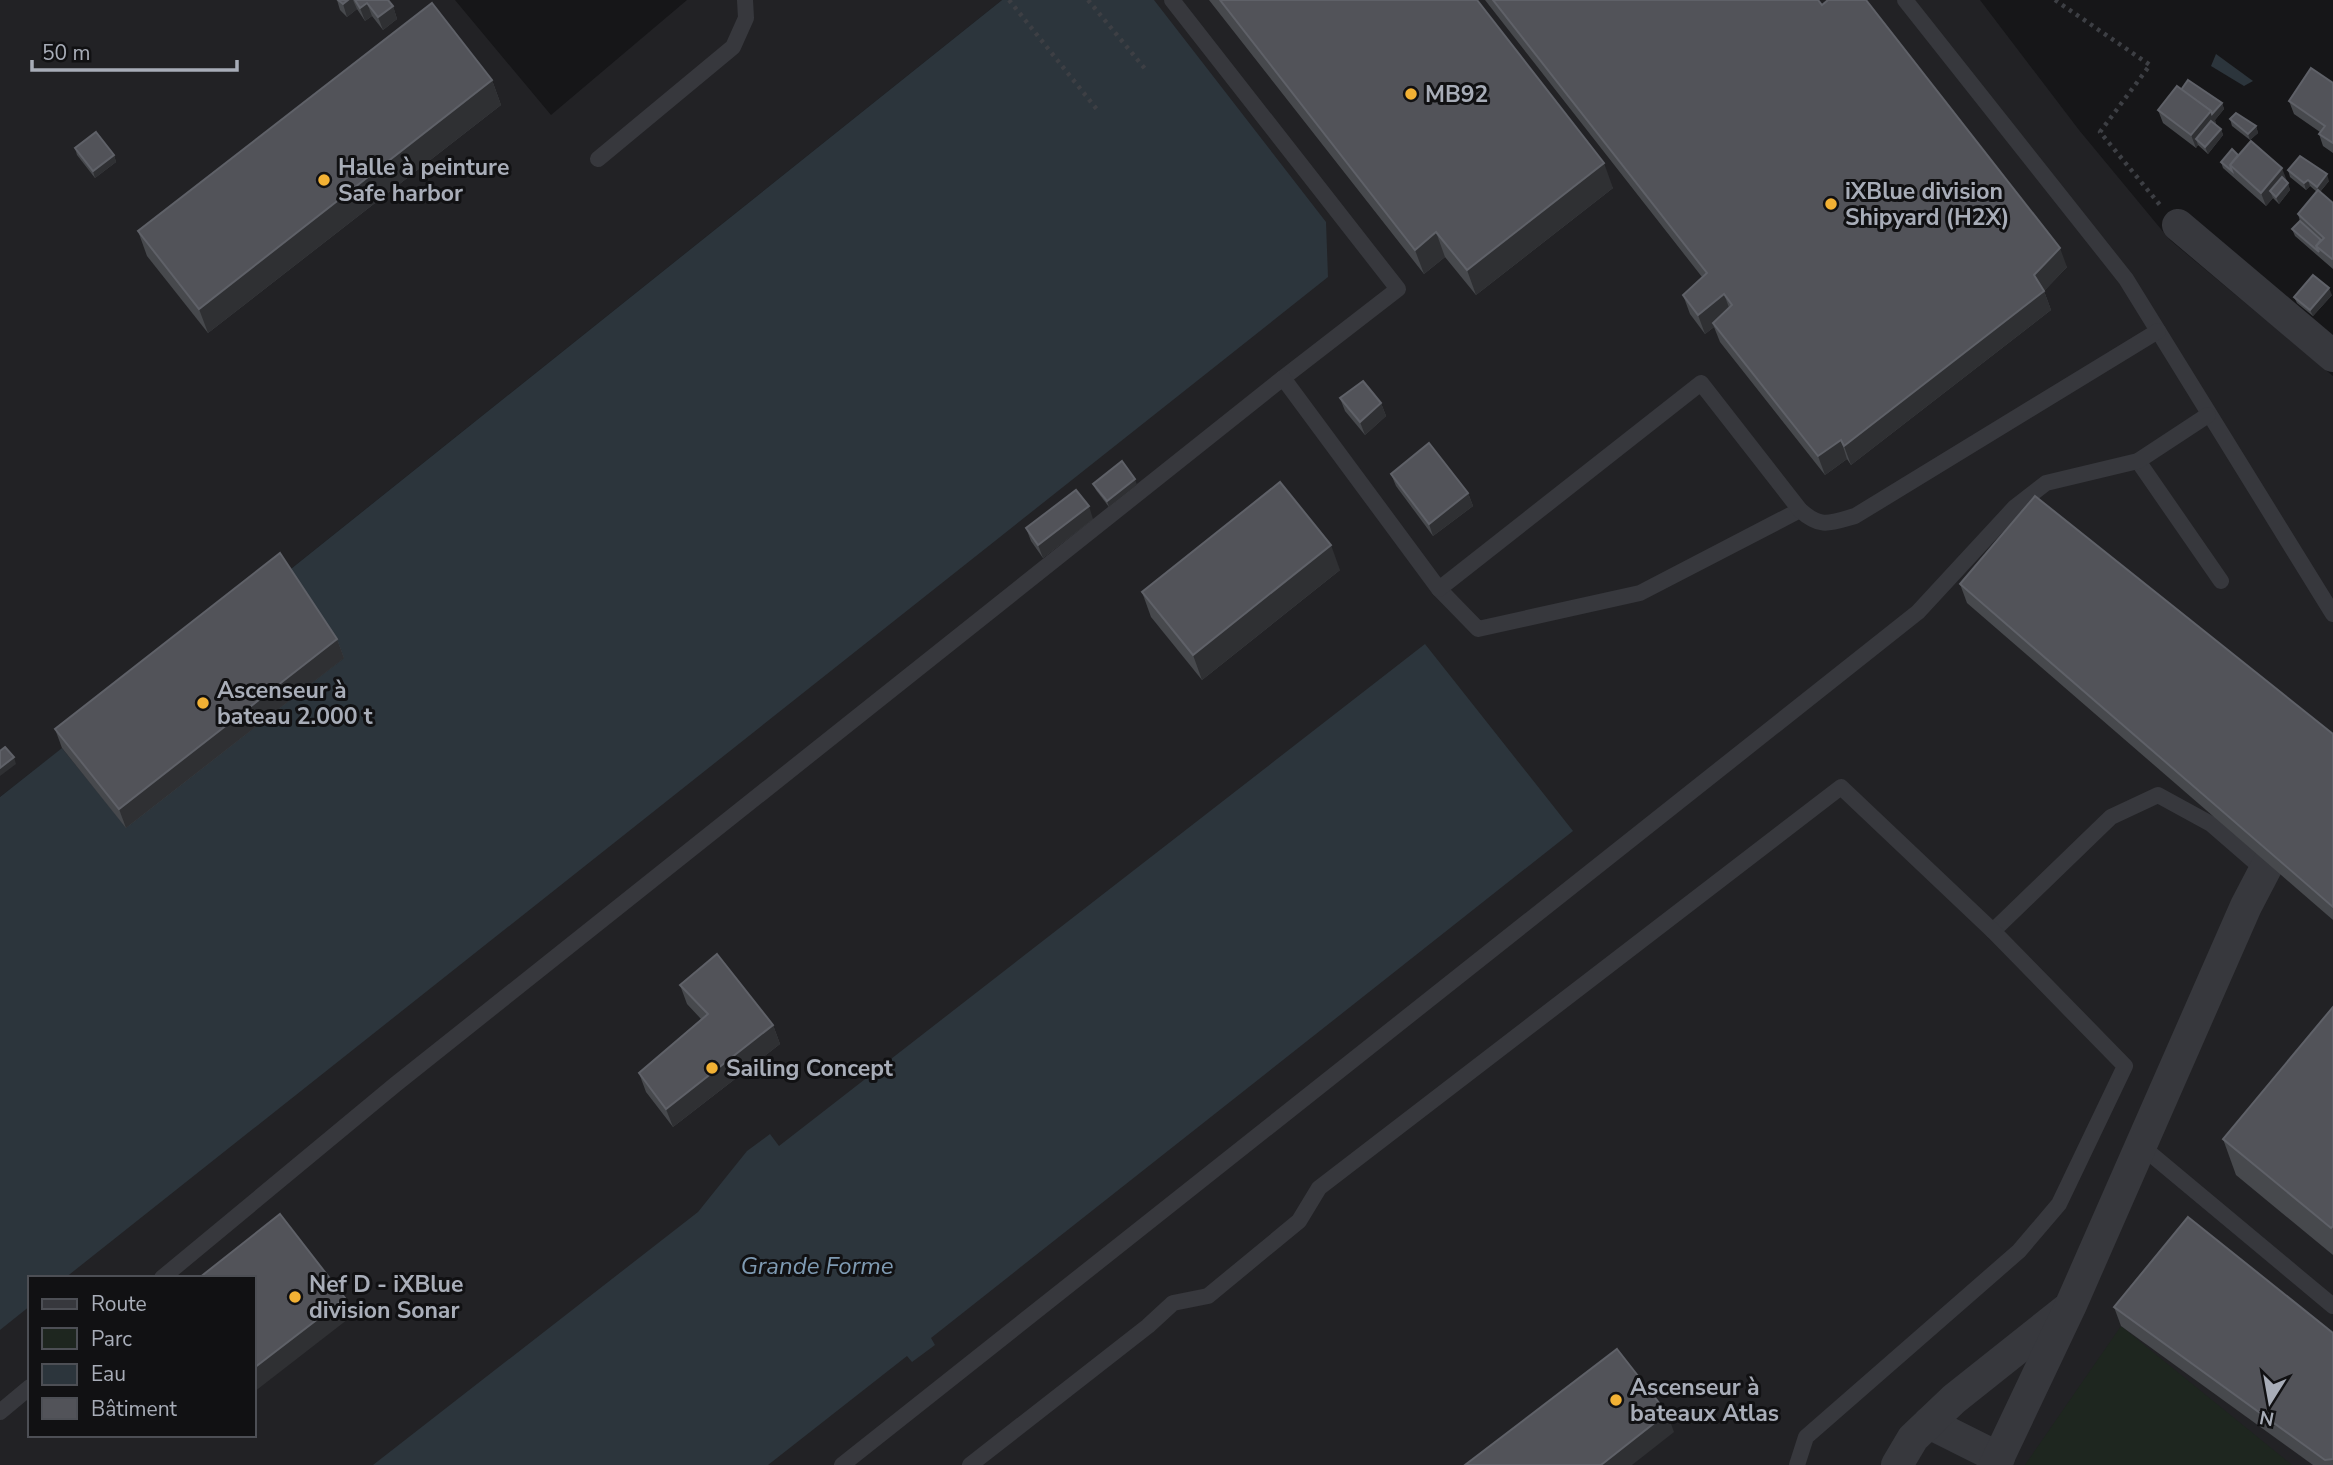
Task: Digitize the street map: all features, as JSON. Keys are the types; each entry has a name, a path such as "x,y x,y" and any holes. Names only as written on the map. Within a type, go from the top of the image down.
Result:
{"street":[{"path":"2178,225 2333,356"},
{"path":"1929,1423 1997,1461 2070,1307 2266,866"},
{"path":"1897,1465 1913,1438 1954,1399 2070,1307"}],"lane":[{"path":"598,159 733,47 746,18 745,0"},
{"path":"164,1276 396,1084 1398,289 1172,0"},
{"path":"1905,0 2126,279 2333,614"},
{"path":"1439,590 1701,383 1800,510 1811,520 1827,524 1855,516 2158,331"},
{"path":"1283,378 1439,590 1478,629 1640,593 1800,510"},
{"path":"842,1465 1918,612 2015,508 2046,483 2138,461 2208,415"},
{"path":"2138,461 2221,581"},
{"path":"970,1465 1148,1326 1173,1303 1208,1296 1299,1221 1319,1188 1841,787 1993,931 2125,1066 2059,1204 2019,1251 1806,1437 1797,1465"},
{"path":"1993,931 2111,817 2158,795 2211,824 2266,866"},
{"path":"2140,1146 2333,1306"},
{"path":"0,1412 28,1389"}],"path":[{"path":"1009,0 1099,113"},
{"path":"1088,0 1146,70"},
{"path":"2055,0 2150,65 2099,132 2178,225"}],"shaded area":[{"path":"0,0 455,0 551,115 687,0 1002,0 287,572 0,797"},
{"path":"1133,0 1980,0 2079,130 2170,240 2333,376 2333,1465 0,1465 0,1315 28,1293 28,1437 256,1437 256,1276 47,1276"}],"green space":[{"path":"2121,1326 2292,1465 2025,1465"}],"water":[{"path":"1002,0 1154,0 1326,222 1328,277 68,1276 28,1276 28,1308 0,1330 0,797 62,748 126,827 344,658 287,572"},
{"path":"2216,54 2253,81 2244,86 2211,66"},
{"name":"Grande Forme","path":"1425,644 1573,831 931,1338 935,1345 912,1362 907,1356 768,1465 373,1465 698,1212 747,1151 770,1134 779,1146"}],"building":[{"path":"355,0 388,0 393,6 378,17 367,3 360,8"},
{"name":"MB92","path":"1220,0 1477,0 1604,163 1467,270 1436,232 1415,250"},
{"name":"iXBlue division Shipyard (H2X)","path":"1493,0 1818,0 1822,5 1828,0 1866,0 2060,248 2034,275 2044,291 1844,446 1841,440 1818,456 1713,323 1732,305 1724,294 1698,315 1683,295 1707,273"},
{"name":"Halle à peinture Safe harbor","path":"432,3 492,80 199,309 138,231"},
{"path":"2311,68 2333,83 2333,143 2319,134 2325,126 2289,101"},
{"path":"2188,80 2222,103 2212,114 2181,90"},
{"path":"2177,86 2211,111 2191,135 2158,110"},
{"path":"2236,113 2256,126 2248,134 2230,119"},
{"path":"2211,121 2221,129 2205,147 2196,139"},
{"path":"96,132 114,155 93,171 75,148"},
{"path":"2251,141 2282,168 2261,193 2230,165"},
{"path":"2232,149 2238,155 2230,165 2232,171 2221,162"},
{"path":"2300,156 2327,174 2317,187 2308,180 2304,183 2288,170"},
{"path":"2282,177 2288,183 2276,197 2270,191"},
{"path":"2318,190 2333,203 2332,259 2316,246 2324,238 2298,214"},
{"path":"2300,221 2321,240 2316,246 2319,252 2292,229"},
{"path":"2313,275 2329,288 2310,310 2294,297"},
{"path":"1363,381 1381,403 1360,422 1340,398"},
{"path":"1429,443 1468,493 1429,524 1391,474"},
{"path":"1122,461 1135,479 1107,501 1093,484"},
{"path":"1280,482 1331,545 1193,655 1142,592"},
{"path":"1076,490 1089,506 1038,545 1026,528"},
{"path":"2035,496 2333,734 2333,907 1960,584"},
{"name":"Ascenseur à bateau 2.000 t","path":"280,553 337,639 119,809 55,729"},
{"path":"5,747 14,757 0,768 0,751"},
{"name":"Sailing Concept","path":"717,954 773,1025 666,1109 639,1073 708,1014 680,985"},
{"path":"2333,1007 2333,1226 2331,1228 2223,1139"},
{"name":"Nef D - iXBlue division Sonar","path":"280,1214 345,1298 256,1366 256,1276 202,1276"},
{"path":"2188,1217 2333,1333 2333,1459 2325,1460 2114,1307"},
{"name":"Ascenseur à bateaux Atlas","path":"1617,1349 1667,1413 1601,1465 1465,1465"}],"place":[{"name":"MB92","path":"1411,94"},
{"name":"Halle à peinture Safe harbor","path":"324,180"},
{"name":"iXBlue division Shipyard (H2X)","path":"1831,204"},
{"name":"Ascenseur à bateau 2.000 t","path":"203,703"},
{"name":"Sailing Concept","path":"712,1068"},
{"name":"Nef D - iXBlue division Sonar","path":"295,1297"},
{"name":"Ascenseur à bateaux Atlas","path":"1616,1400"}]}
